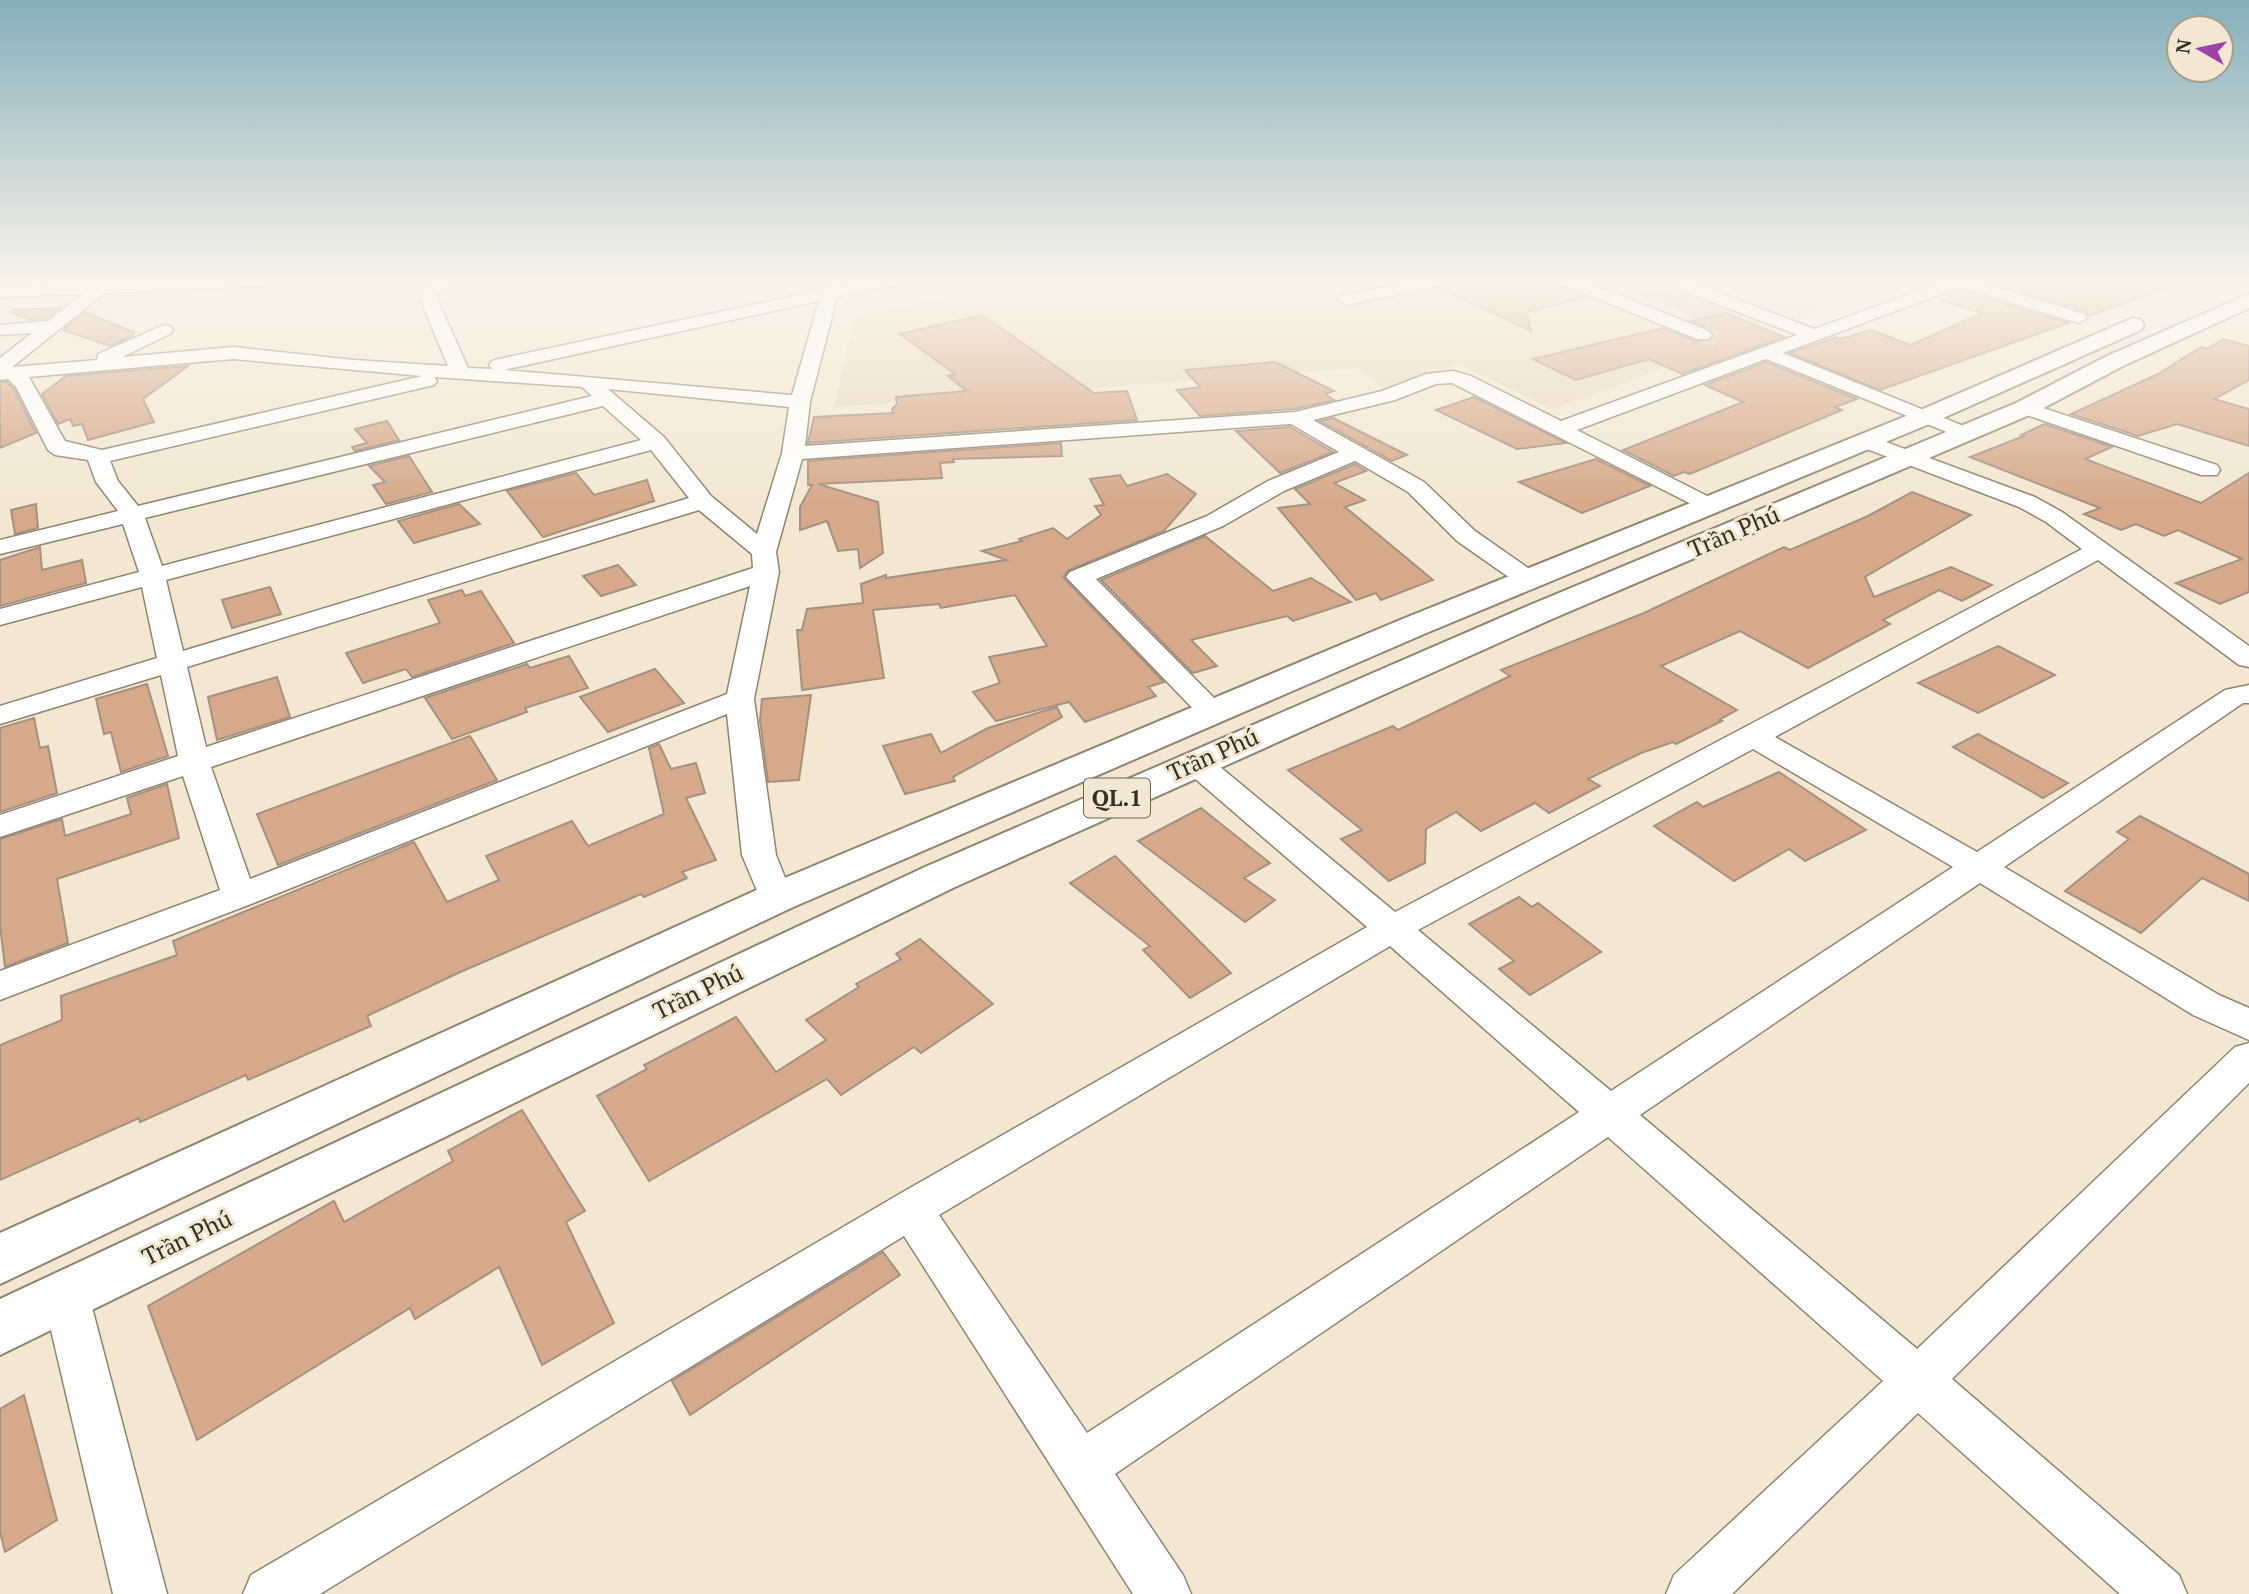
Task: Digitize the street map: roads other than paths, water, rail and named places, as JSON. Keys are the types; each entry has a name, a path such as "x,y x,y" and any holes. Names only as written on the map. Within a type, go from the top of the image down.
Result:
{"main road":[{"name":"Trần Phú","path":"0,1328 940,877 1541,612 1929,435 2085,355"},
{"name":"Trần Phú","path":"0,1259 775,898 1212,712 1867,441 1929,435 2025,408 2127,355"}],"street":[{"path":"4,371 20,355"},
{"path":"91,366 113,355"},
{"path":"4,371 207,355"},
{"path":"255,355 354,366 587,381 800,402"},
{"path":"454,355 461,373"},
{"path":"98,457 537,355"},
{"path":"775,898 759,855 740,699 765,562 793,453 800,402 813,355"},
{"path":"1557,430 1755,356 1929,435 2027,502 2054,517 2249,659"},
{"path":"4,371 25,384 56,446 63,450 92,453 98,457 107,482 132,514 153,578 194,761 239,896"},
{"path":"793,453 1296,418 1388,396 1443,377 1464,380 1709,506"},
{"path":"587,381 656,443 704,501 765,562"},
{"path":"0,547 605,399"},
{"path":"2025,408 2209,470"},
{"path":"1296,418 1355,453 1395,472 1416,487 1466,536 1529,580"},
{"path":"0,617 656,443"},
{"path":"1212,712 1079,577 1157,547 1215,520 1276,486 1355,453"},
{"path":"0,715 704,501"},
{"path":"270,1594 911,1209 1393,928 2099,549"},
{"path":"0,826 765,562"},
{"path":"1082,1466 2235,696 2249,694"},
{"path":"0,986 239,896 740,699"},
{"path":"1752,736 1978,867 2206,1005 2249,1025"},
{"path":"1196,763 1393,928 1919,1380 2160,1594"},
{"path":"1693,1594 1919,1380 2249,1058"},
{"path":"911,1209 1164,1594"},
{"path":"66,1296 139,1594"}]}
